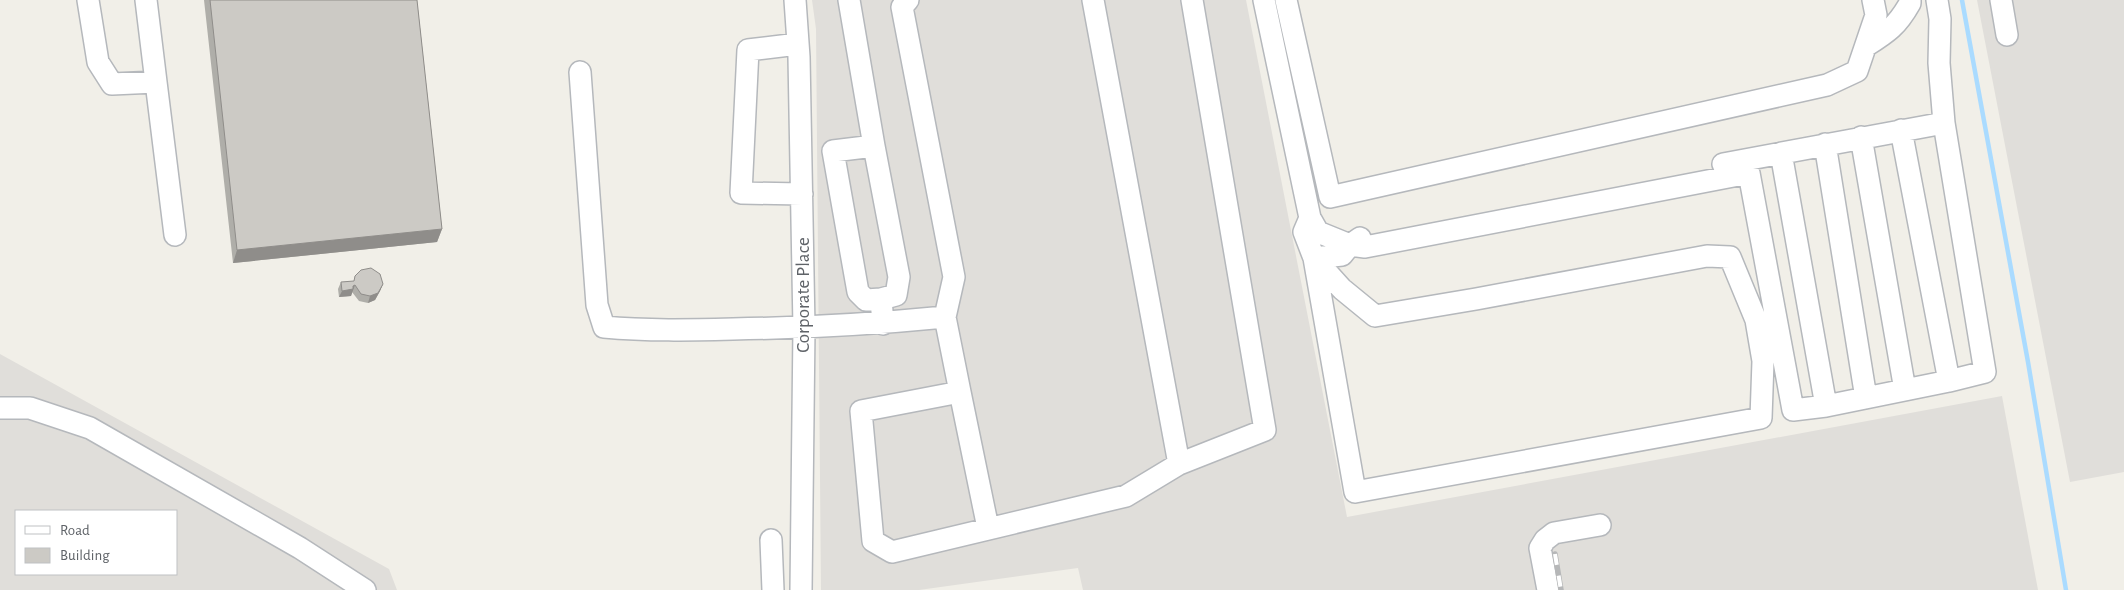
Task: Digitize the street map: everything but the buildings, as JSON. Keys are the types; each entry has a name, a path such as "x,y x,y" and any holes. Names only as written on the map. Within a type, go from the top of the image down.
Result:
{"street":[{"path":"88,0 98,62 112,84 156,82"},
{"path":"146,0 175,235"},
{"name":"Corporate Place","path":"796,0 804,328 801,590"},
{"path":"848,0 899,278 896,295 866,300 858,292 833,151 874,146"},
{"path":"908,0 902,7 954,277 945,317 988,528"},
{"path":"1093,0 1178,464"},
{"path":"960,392 861,412 873,541 892,552 1126,496 1178,464 1265,430 1192,0"},
{"path":"1264,0 1310,218 1318,232 1350,244 1365,247 1749,173 1793,410 1826,406 1985,372 1944,123 1938,63 1940,19 1937,0"},
{"path":"1286,0 1330,197 1827,85 1857,71 1876,15 1873,0"},
{"path":"1866,46 1886,34 1900,21 1910,4 1910,0"},
{"path":"2001,0 2007,35"},
{"path":"798,44 748,50 741,194 802,194"},
{"path":"580,72 597,305 604,327 646,331 804,328 883,324 945,317"},
{"path":"1314,258 1342,255 1350,244 1365,234 1781,152 1944,123"},
{"path":"1901,130 1948,381"},
{"path":"1861,137 1905,390"},
{"path":"1825,144 1866,398"},
{"path":"1781,152 1826,406"},
{"path":"1310,218 1304,232 1314,258 1355,492 1761,418 1763,361 1756,320 1730,256 1707,256 1375,316 1342,289 1314,258"},
{"path":"881,299 883,324"},
{"path":"0,408 30,408 90,428 300,548 365,590"},
{"path":"1548,590 1540,548 1545,540 1554,533 1600,525"},
{"path":"771,540 773,590"}],"shaded area":[{"path":"812,0 1246,0 1347,517 2002,396 2038,590 1083,590 1078,568 919,590 821,590 816,29"},
{"path":"1977,0 2124,0 2124,472 2070,482"},
{"path":"0,354 389,569 397,590 0,590"}],"waterway":[{"path":"1962,0 2028,362 2066,590"}],"railway":[{"path":"1555,554 1561,590"}]}
